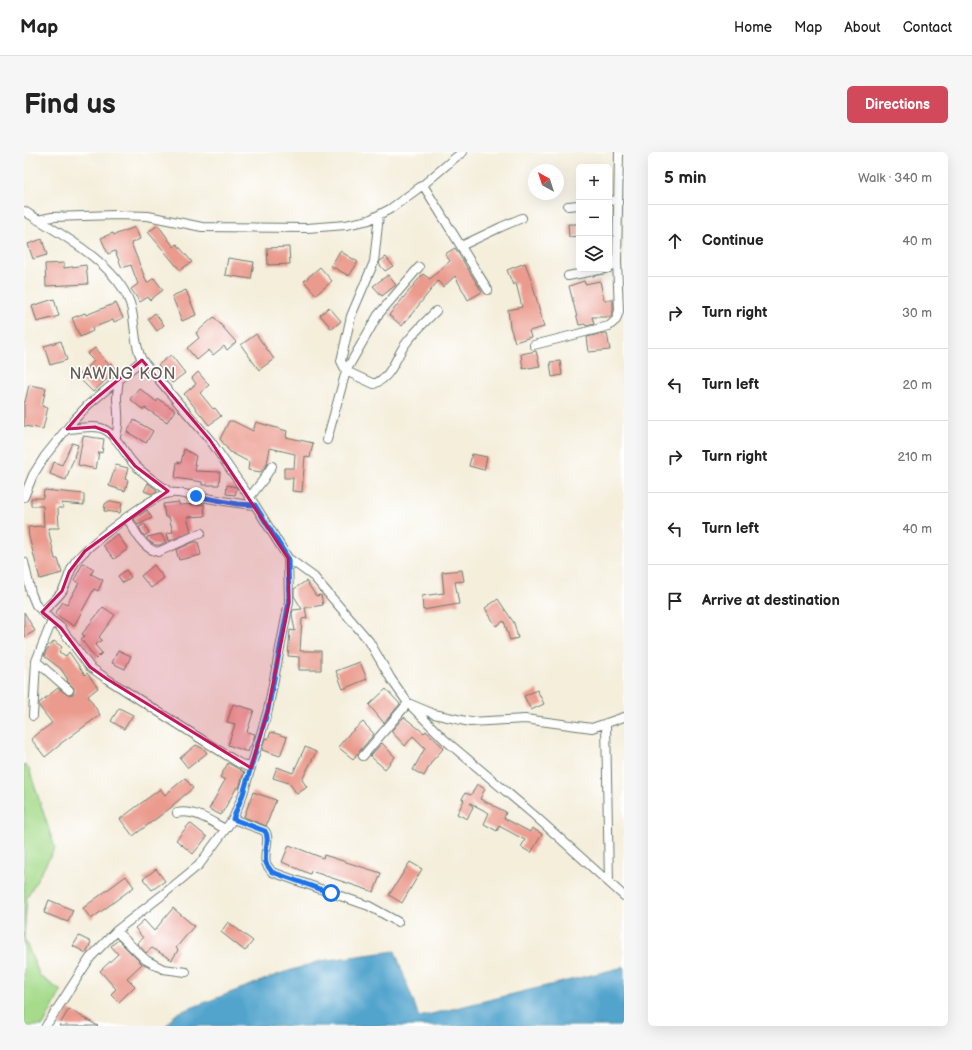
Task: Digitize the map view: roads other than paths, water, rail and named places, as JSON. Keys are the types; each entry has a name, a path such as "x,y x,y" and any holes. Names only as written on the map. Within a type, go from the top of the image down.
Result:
{"street":[{"path":"38,220 52,217 116,215 148,216 202,227 307,228 346,225 369,220 390,209 423,185 463,152"},
{"path":"534,345 609,326 616,320 619,311 617,261 620,195 619,152"},
{"path":"423,185 488,290"},
{"path":"611,200 620,195"},
{"path":"568,206 576,205"},
{"path":"24,211 68,238 106,267 125,290 134,318 137,350 142,360 210,440 250,497 288,558 314,577 369,641 391,679 408,703 444,740 534,815 624,896"},
{"path":"379,215 374,262 351,316 342,361 346,371 374,384 382,380 390,370 404,346 436,311"},
{"path":"461,246 522,218"},
{"path":"612,265 617,261"},
{"path":"327,440 346,371 378,315 419,267"},
{"path":"568,276 589,272"},
{"path":"24,497 33,474 45,456 67,429 88,405 142,360"},
{"path":"116,439 119,413 117,397 119,379"},
{"path":"67,429 95,427 101,428 108,432 116,439 135,466 170,492 208,497 237,504 255,505"},
{"path":"250,497 272,466"},
{"path":"42,612 62,591 72,567 85,551 127,518 158,497 170,492"},
{"path":"127,518 143,543 150,550 158,552 201,533"},
{"path":"46,1026 90,958 116,931 198,865 233,819 243,794 268,710 289,602 288,558"},
{"path":"24,562 28,594 42,612 61,628 90,667 223,753 239,763 251,768"},
{"path":"33,716 36,661 52,621"},
{"path":"36,661 69,690"},
{"path":"408,703 434,714 470,722 525,719 592,728 624,717"},
{"path":"363,756 408,703"},
{"path":"606,724 609,882"},
{"path":"177,813 185,811 197,814 225,829"},
{"path":"233,819 265,831 268,835 265,857 266,864 272,872 369,906 398,922"},
{"path":"116,931 146,960 163,969 186,972"}],"water":[{"path":"395,951 419,1017 624,967 624,1026 166,1026 175,1014 282,973 321,961"}],"district":[{"name":"NAWNG KON","path":"123,374"}]}
